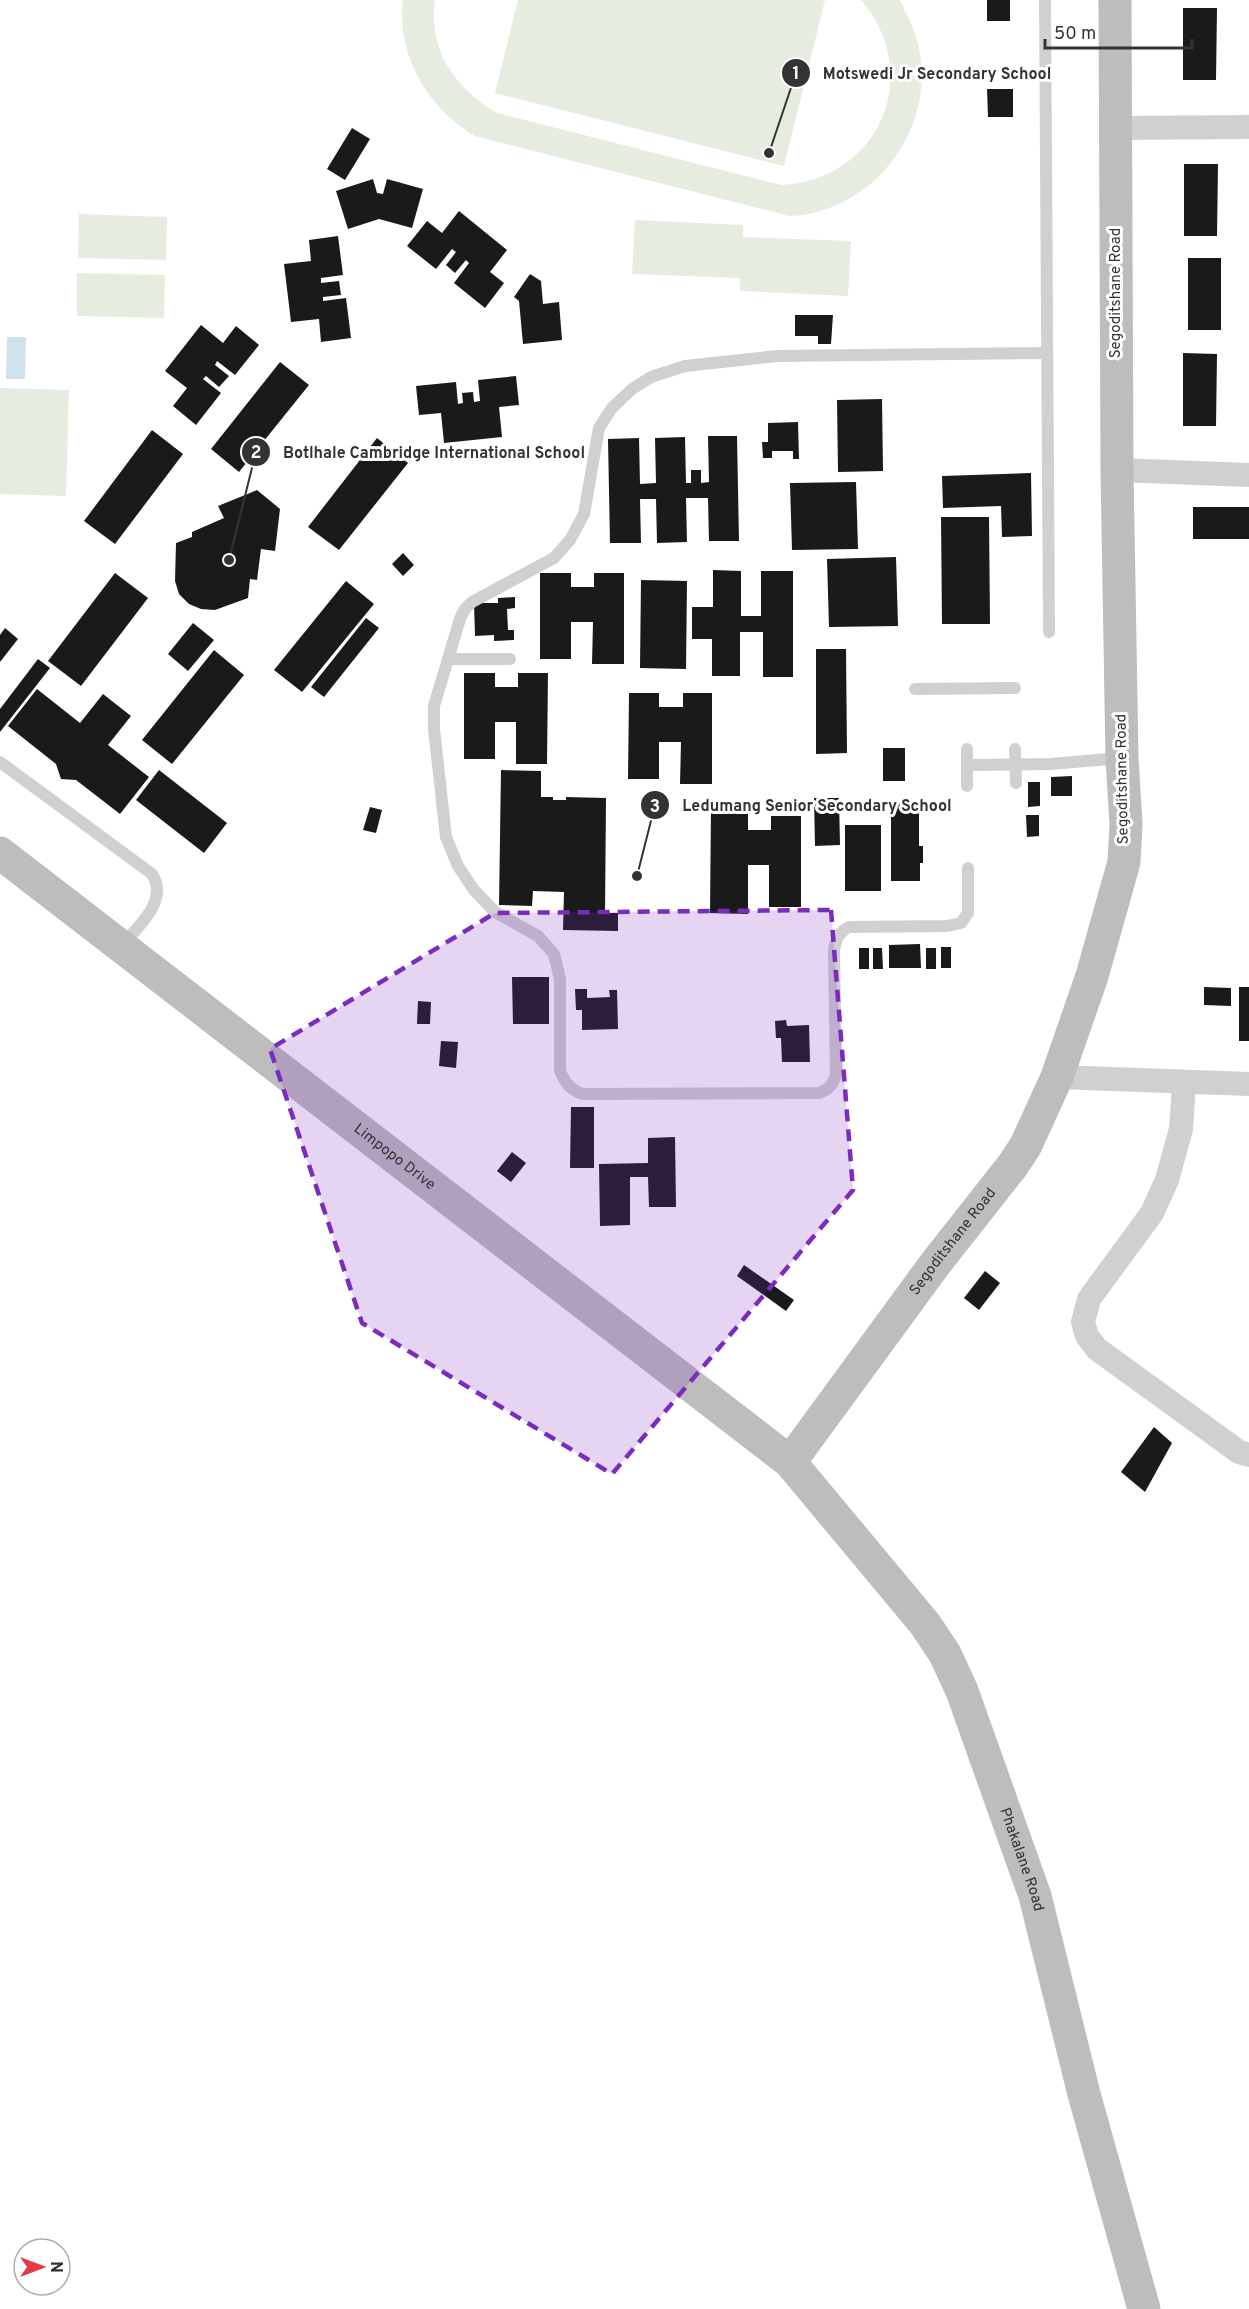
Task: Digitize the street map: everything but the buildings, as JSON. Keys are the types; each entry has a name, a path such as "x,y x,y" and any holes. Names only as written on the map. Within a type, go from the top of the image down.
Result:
{"street":[{"name":"Segoditshane Road","path":"790,1462 934,1264 1013,1165 1026,1145 1057,1077 1092,976 1124,862 1126,824 1122,758 1117,470 1115,0"},
{"path":"1115,128 1249,127"},
{"path":"1117,470 1249,475"},
{"name":"Limpopo Drive","path":"0,853 790,1462"},
{"path":"1057,1077 1249,1084"},
{"path":"1184,1083 1181,1129 1167,1180 1152,1213 1089,1299 1083,1322 1087,1336 1097,1349 1239,1452 1249,1455"},
{"name":"Phakalane Road","path":"790,1462 925,1624 945,1654 962,1691 1035,1896 1084,2094 1144,2309"}],"lane":[{"path":"1045,0 1049,632"},
{"path":"968,868 968,913 961,923 947,926 849,927 842,931 836,939 834,950 836,1075 831,1086 826,1090 819,1093 582,1094 564,1082 560,1071 560,979 554,954 538,936 495,912 474,890 458,866 446,837 434,729 434,706 465,609 472,602 554,558 570,540 584,514 599,428 612,408 651,377 686,366 777,356 1047,353"},
{"path":"448,659 510,659"},
{"path":"915,689 1015,688"},
{"path":"967,749 967,786"},
{"path":"1015,749 1016,783"},
{"path":"967,765 1050,764 1122,758"},
{"path":"0,762 152,874 156,880 158,890 154,906 121,946"}],"highlighted area":[{"path":"831,910 853,1190 612,1474 362,1323 270,1049 495,913"}],"shaded area":[{"path":"403,0 435,0 434,18 440,52 457,80 482,103 497,113 781,185 815,179 844,165 866,144 882,119 890,90 889,60 880,29 861,0 900,0 915,34 920,54 921,84 917,112 906,139 890,164 870,184 846,200 819,211 790,216 475,136 443,111 419,78 410,60 405,41 402,20"},
{"path":"518,0 825,0 784,166 495,93"},
{"path":"79,214 167,217 166,260 78,258"},
{"path":"635,220 743,225 743,237 851,241 848,296 740,291 740,278 632,274"},
{"path":"77,273 165,275 164,318 77,316"},
{"path":"0,388 69,390 66,496 0,494"}],"water":[{"path":"7,337 26,337 25,379 6,379"}],"place":[{"name":"Motswedi Jr Secondary School","path":"769,153"},
{"name":"Botlhale Cambridge International School","path":"229,560"},
{"name":"Ledumang Senior Secondary School","path":"637,876"}]}
